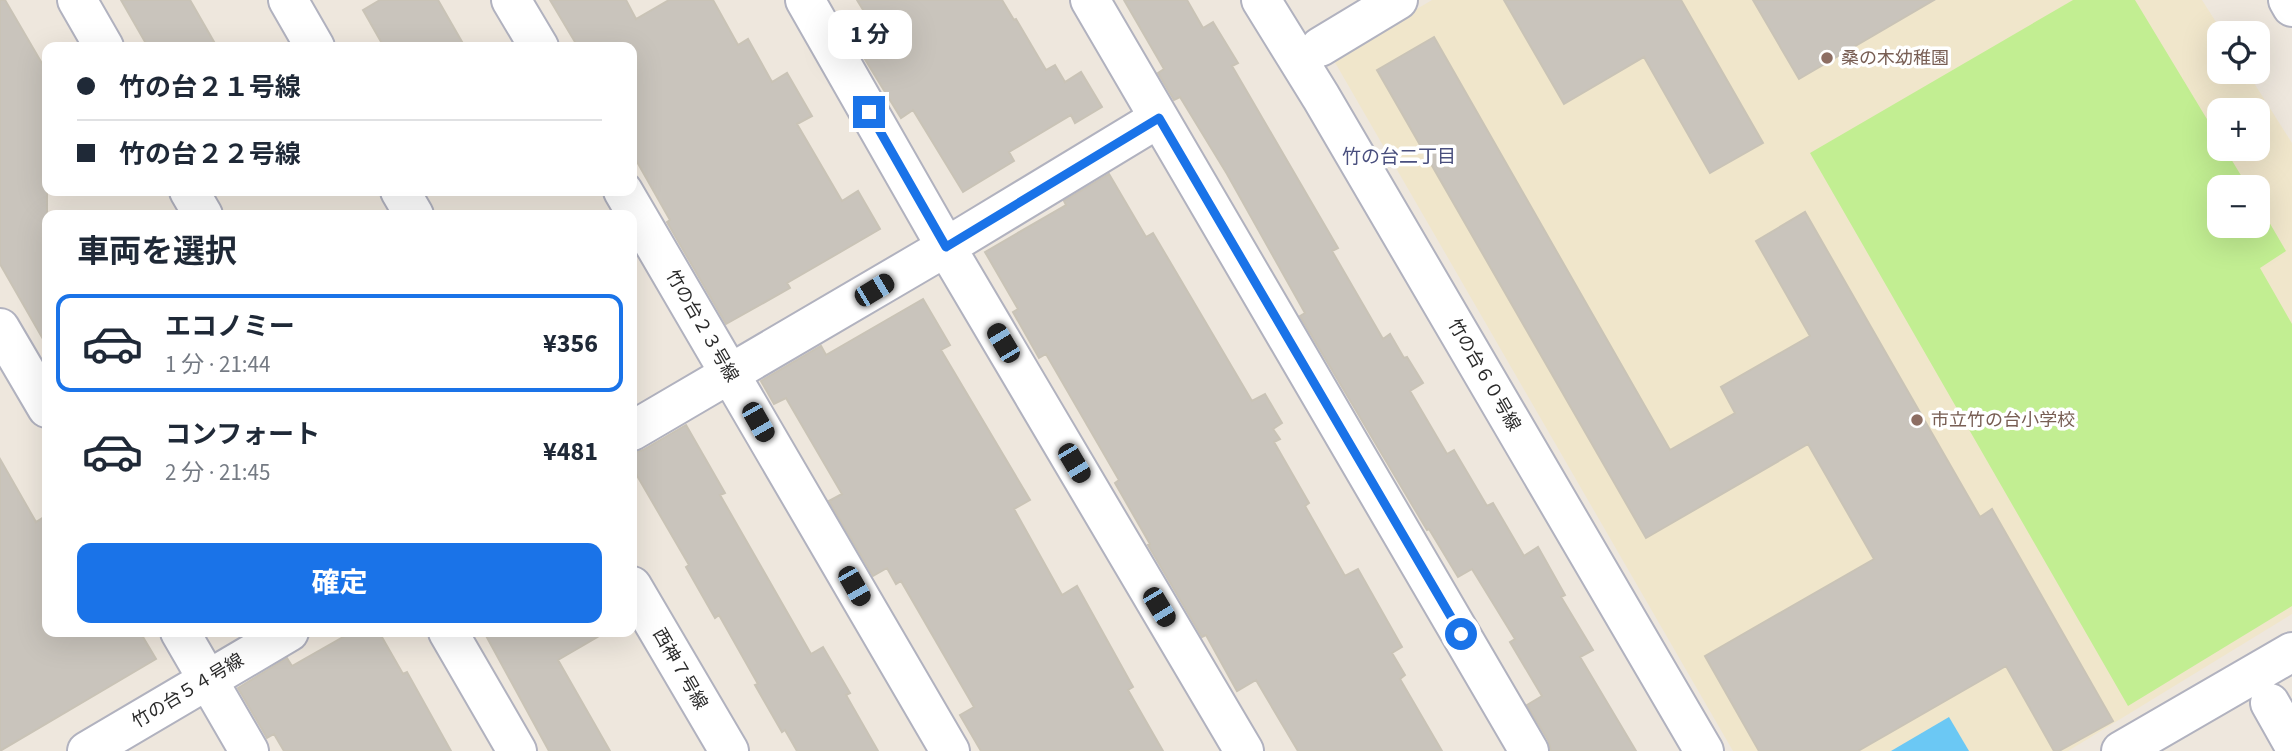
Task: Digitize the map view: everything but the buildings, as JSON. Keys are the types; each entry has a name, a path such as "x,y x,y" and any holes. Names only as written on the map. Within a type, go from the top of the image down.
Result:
{"street":[{"path":"77,0 101,42"},
{"path":"288,0 312,42"},
{"path":"511,0 536,42"},
{"path":"805,0 946,247 1244,751"},
{"path":"1090,0 1529,751"},
{"name":"竹の台６０号線","path":"1261,0 1321,97 1704,751"},
{"path":"1320,47 1397,0"},
{"path":"2288,0 2292,7"},
{"path":"637,428 946,247 1159,118"},
{"name":"竹の台２３号線","path":"637,215 950,751"},
{"path":"0,328 42,399"},
{"name":"西神７号線","path":"637,595 729,751"},
{"path":"183,637 249,751"},
{"name":"竹の台５４号線","path":"87,751 280,637"},
{"path":"451,637 517,751"},
{"path":"2121,751 2292,652"},
{"path":"2270,703 2292,742"}],"shaded area":[{"name":"市立竹の台小学校","path":"1432,0 2202,0 2215,21 2207,21 2207,84 2255,84 2263,98 2207,98 2207,161 2270,161 2270,108 2292,143 2292,614 2068,751 1733,751 1333,59"}],"green space":[{"path":"2073,0 2135,0 2207,119 2207,161 2232,161 2241,175 2207,175 2207,238 2270,238 2270,224 2286,251 2260,268 2292,324 2292,606 2128,706 1810,153"}],"water":[{"path":"1949,717 1969,751 1891,751"}],"place":[{"name":"桑の木幼稚園","path":"1827,58"},
{"name":"市立竹の台小学校","path":"1917,420"}],"district":[{"name":"竹の台二丁目","path":"1399,157"}],"route":[{"path":"869,112 946,247 1159,118 1461,634"}]}
